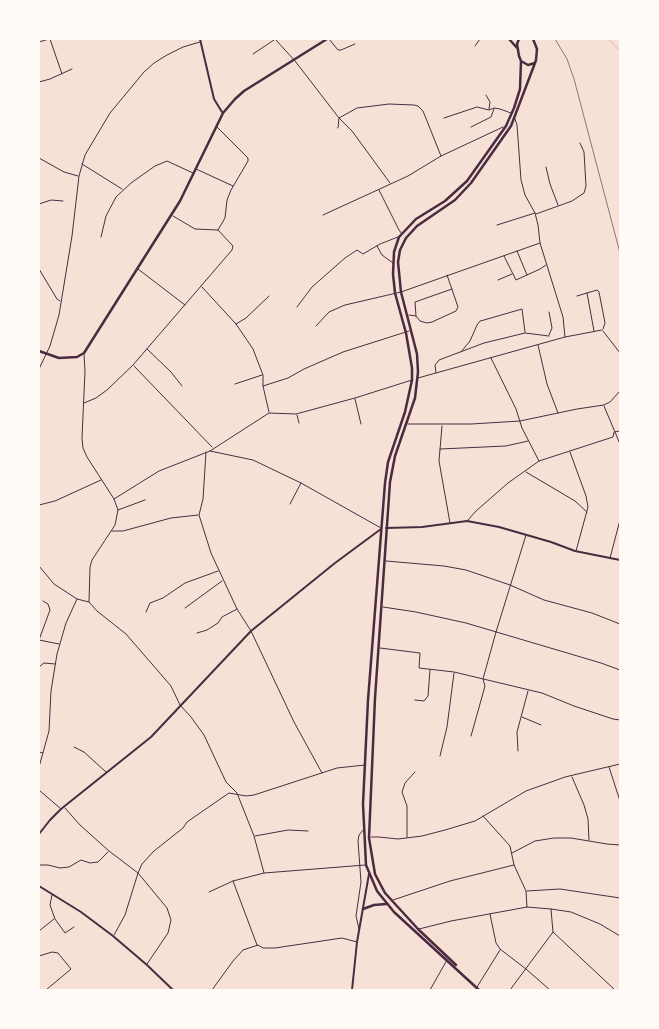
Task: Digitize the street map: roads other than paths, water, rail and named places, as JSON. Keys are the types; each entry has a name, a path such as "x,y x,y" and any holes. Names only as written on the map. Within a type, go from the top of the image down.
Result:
{"main road":[{"path":"39,350 53,357 71,358 84,353 172,215 223,113 244,91 328,39"},
{"path":"509,39 518,49"},
{"path":"480,990 386,904 377,891 366,865 363,804 370,682 388,462 405,412 412,380 412,368 406,333 395,293 394,252 399,237 416,219 445,201 467,181 506,126 520,89 521,61 518,39"},
{"path":"480,990 418,929 385,893 375,874 369,838 378,648 386,561 386,528 390,482 394,462 415,398 418,378 417,354 401,292 398,262 400,250 406,238 417,226 455,200 471,183 514,118 535,63 537,55 535,39"},
{"path":"521,61 528,65 535,63"},
{"path":"363,804 370,805"},
{"path":"362,909 386,904"}],"street":[{"path":"39,42 50,39 62,74"},
{"path":"200,39 214,99 223,113"},
{"path":"253,54 275,39 295,61 339,118 352,130 391,183"},
{"path":"328,39 338,50 355,44"},
{"path":"475,46 480,39"},
{"path":"39,369 54,332 72,236 78,176 92,143 110,113 144,72 167,55 183,47 201,42"},
{"path":"39,82 72,69"},
{"path":"486,95 490,102 489,110"},
{"path":"339,118 357,108 368,106 408,104 418,106 423,111 441,156"},
{"path":"444,118 477,107 489,110 494,108 512,113"},
{"path":"471,127 491,117 494,108"},
{"path":"338,128 339,118"},
{"path":"514,118 517,125 521,180 525,195 535,214 540,243 563,317 565,337"},
{"path":"216,126 248,158 247,164 233,186 227,200 225,218 218,230"},
{"path":"323,215 408,176 441,156 506,126"},
{"path":"498,225 559,206 572,201 584,193 586,186 584,152 580,143"},
{"path":"39,158 64,172 78,176"},
{"path":"101,237 111,205 123,189 161,162 195,171 233,186"},
{"path":"82,164 123,189"},
{"path":"546,167 550,184 559,206"},
{"path":"379,190 399,230 403,234"},
{"path":"39,204 51,200 63,201"},
{"path":"84,403 96,398 107,390 133,365 232,250 233,246 218,230 195,229 172,215"},
{"path":"297,307 312,287 345,258 357,250 364,254 377,245 399,237"},
{"path":"316,326 329,312 338,308 401,292 540,243"},
{"path":"377,245 382,254 393,263"},
{"path":"517,250 527,276"},
{"path":"504,255 516,280 527,276 546,264"},
{"path":"39,269 57,299 61,302"},
{"path":"138,269 185,305"},
{"path":"498,280 513,274"},
{"path":"447,275 453,289 458,307 456,311 432,322 420,321 416,316 415,302 453,289"},
{"path":"202,287 236,324 254,349 263,375 263,386 269,413"},
{"path":"577,296 597,290 601,295 605,323 602,330"},
{"path":"587,292 594,332"},
{"path":"236,324 246,318 268,296"},
{"path":"461,353 470,341 480,321 522,309 525,333"},
{"path":"549,312 552,328 549,336 551,342"},
{"path":"408,316 416,316"},
{"path":"263,386 288,378 342,352 406,333 411,329"},
{"path":"418,378 565,337 602,330"},
{"path":"602,330 620,353"},
{"path":"436,373 437,361 484,343 525,333 549,336"},
{"path":"538,345 547,384 558,413"},
{"path":"147,349 171,372 182,386"},
{"path":"84,353 83,448 114,499 118,510 118,517 111,531 92,560 89,602"},
{"path":"491,358 516,408 520,421 539,461"},
{"path":"133,365 213,448"},
{"path":"235,384 263,375"},
{"path":"210,451 269,413 296,414 412,380"},
{"path":"407,424 443,425 520,421 604,406 620,391"},
{"path":"355,398 362,424"},
{"path":"604,406 620,444"},
{"path":"296,414 300,423"},
{"path":"443,425 440,449 441,477 450,524"},
{"path":"614,432 620,431"},
{"path":"467,521 490,498 539,461 613,437 614,432"},
{"path":"440,449 506,446 529,440"},
{"path":"39,834 61,809 151,737 251,631 335,563 382,528 301,483 253,460 210,451 159,471 114,499"},
{"path":"206,452 203,499 199,515 218,571 237,609 251,631 294,722 322,773"},
{"path":"570,452 588,502 587,512 575,551"},
{"path":"525,471 574,501 587,512"},
{"path":"39,505 55,502 102,480"},
{"path":"290,504 301,483"},
{"path":"118,510 145,500"},
{"path":"111,531 123,531 171,518 199,515"},
{"path":"610,558 620,520"},
{"path":"386,528 422,527 467,521 527,534 575,551 620,560"},
{"path":"471,736 485,686 483,679 496,632 527,534"},
{"path":"386,561 455,567 481,574 544,600 592,613 620,624"},
{"path":"39,566 54,584 77,599 89,602 105,618 126,634 171,686 180,705 204,736 226,782 237,793 254,836 264,873"},
{"path":"146,612 150,603 163,598 185,582 218,571"},
{"path":"185,608 223,580"},
{"path":"39,767 44,753 50,720 51,691 59,644 77,599"},
{"path":"43,602 48,604 50,610 39,640 59,644"},
{"path":"382,607 450,619 601,662 620,670"},
{"path":"197,632 207,630 218,623 222,617 237,609"},
{"path":"378,648 420,653 419,668 454,672 542,693 608,718 620,720"},
{"path":"39,667 44,663 55,664"},
{"path":"415,700 424,701 428,696 430,670"},
{"path":"440,756 447,727 454,672"},
{"path":"518,750 517,732 528,690"},
{"path":"522,716 541,725"},
{"path":"74,747 84,752 106,772"},
{"path":"39,752 44,753"},
{"path":"369,838 398,839 422,836 445,830 475,821 526,791 572,776 620,764"},
{"path":"113,936 125,915 142,864 154,851 183,828 187,822 229,792 246,796 254,795 337,768 366,765"},
{"path":"609,766 620,801"},
{"path":"407,838 406,806 402,792 405,783 415,772"},
{"path":"572,776 586,812 589,840"},
{"path":"39,790 61,809"},
{"path":"64,807 80,825 109,851 138,873 171,915 168,933 147,965"},
{"path":"483,816 510,846 514,865 526,891 527,907"},
{"path":"359,929 356,916 361,882 358,837 364,828"},
{"path":"254,836 267,832 308,831"},
{"path":"512,853 544,839 571,838 620,845"},
{"path":"39,865 69,868 81,860 90,863 98,862 109,851"},
{"path":"210,892 233,881 264,873 366,865"},
{"path":"392,901 450,880 514,865"},
{"path":"352,990 356,942 369,874"},
{"path":"233,881 258,946"},
{"path":"39,886 81,912 113,936 173,990"},
{"path":"526,891 560,889 620,898"},
{"path":"53,895 50,905 54,918 65,934 74,927"},
{"path":"418,929 424,926 527,907 563,910 600,924 620,936"},
{"path":"510,990 553,932 551,909"},
{"path":"490,913 496,943 500,949 526,968 550,990"},
{"path":"39,931 54,918"},
{"path":"553,932 615,990"},
{"path":"212,990 243,950 258,946 275,948 342,938 356,942"},
{"path":"478,987 500,949"},
{"path":"39,956 52,952 58,953 71,969 46,990"},
{"path":"430,990 447,960"}],"waterway":[{"path":"608,39 620,51"},
{"path":"620,103 620,110"}],"railway":[{"path":"555,39 567,59 574,79 620,253"}]}
